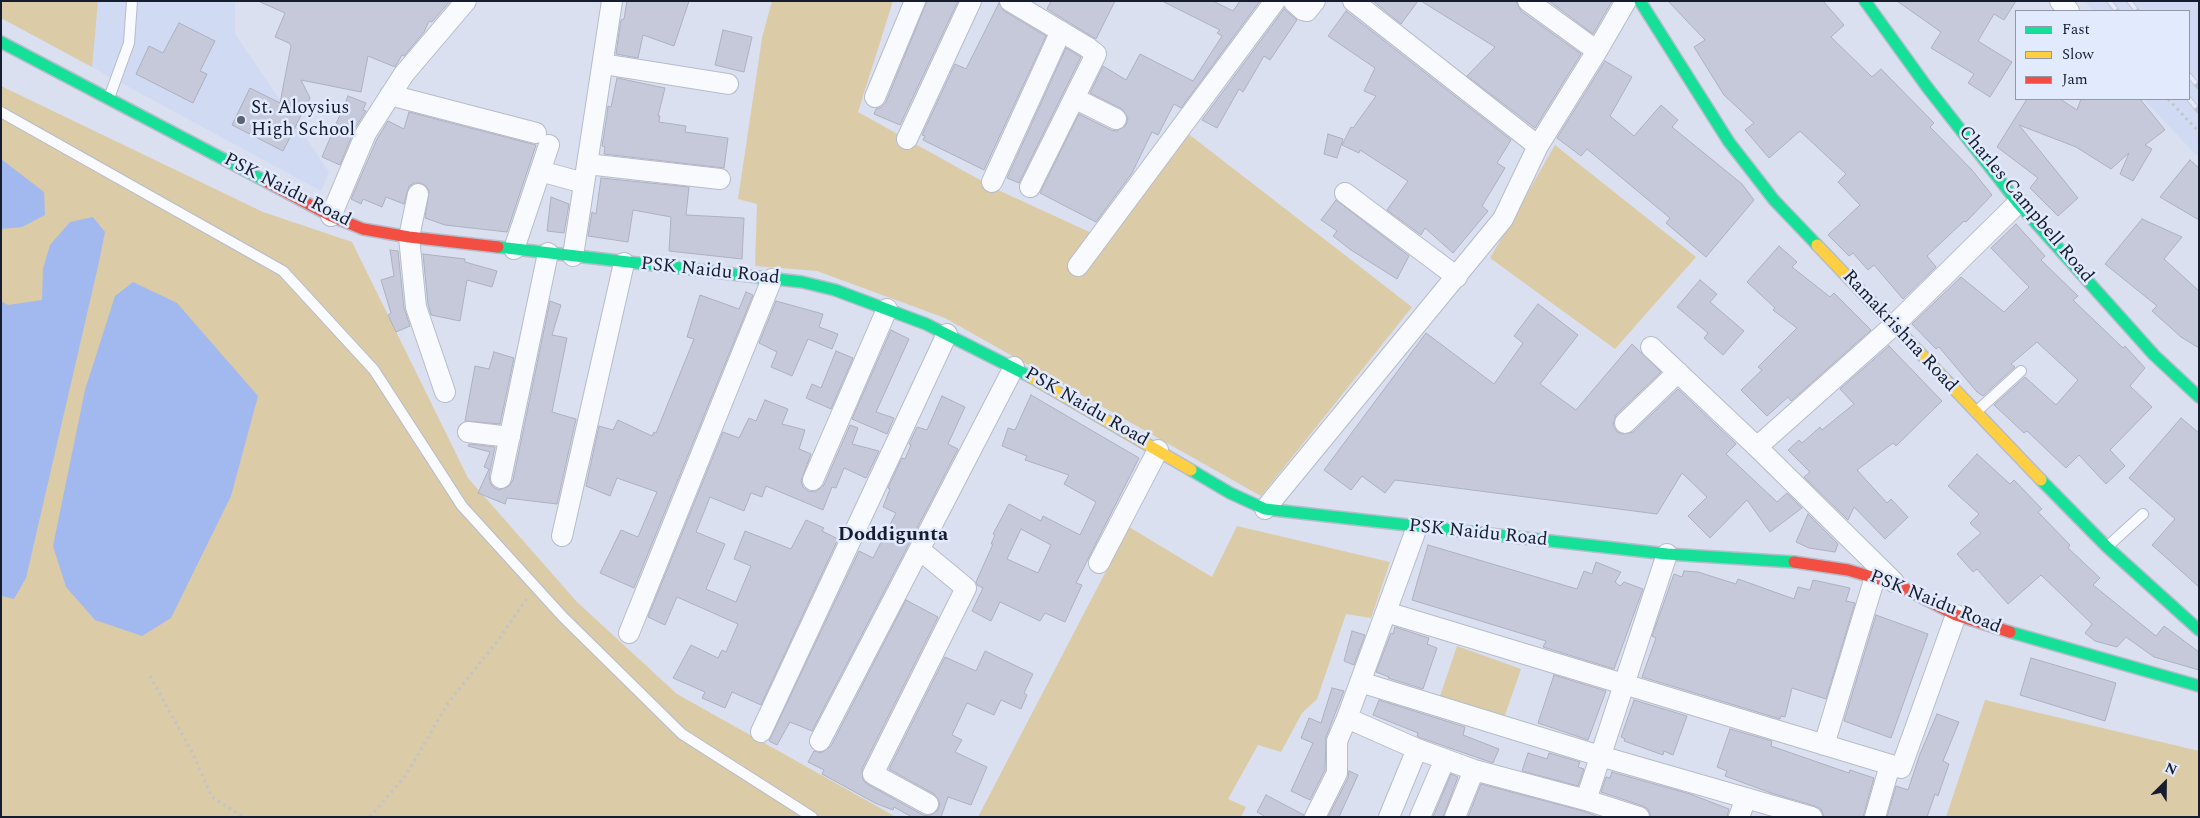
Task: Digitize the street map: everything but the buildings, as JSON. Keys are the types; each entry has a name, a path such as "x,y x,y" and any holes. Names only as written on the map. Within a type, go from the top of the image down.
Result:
{"street":[{"path":"331,216 366,133 404,74 466,1"},
{"path":"573,256 612,1"},
{"path":"874,97 914,1"},
{"path":"907,139 971,1"},
{"path":"1010,1 1096,54 1030,187"},
{"path":"1078,266 1275,1"},
{"path":"1293,1 1303,10 1307,11 1315,1"},
{"path":"1353,1 1538,146"},
{"path":"1528,1 1597,51"},
{"path":"1264,510 1503,219 1538,146 1626,1"},
{"name":"Ramakrishna Road","path":"1640,1 1717,124 1752,174 1975,413 2107,547 2199,630"},
{"name":"Charles Campbell Road","path":"1865,1 1927,87 2018,202 2149,349 2199,397"},
{"path":"992,182 1061,31"},
{"name":"PSK Naidu Road","path":"1,42 331,216 363,229 409,237 817,285 887,309 947,334 1014,367 1242,500 1264,510 1667,554 1806,563 1875,577 1896,584 1956,615 2043,643 2199,686"},
{"path":"603,64 728,84"},
{"path":"390,95 543,139 540,171 514,249"},
{"path":"1074,98 1116,119"},
{"path":"540,171 720,179"},
{"path":"1345,193 1457,277"},
{"path":"418,194 409,237 416,307 445,392"},
{"path":"1756,447 1892,326 2018,202"},
{"path":"501,478 548,253"},
{"path":"562,536 624,263"},
{"path":"628,633 772,279"},
{"path":"813,480 887,309"},
{"path":"761,732 947,334"},
{"path":"1651,346 1896,584"},
{"path":"820,741 1014,367"},
{"path":"1625,423 1678,372"},
{"path":"468,432 510,437"},
{"path":"1099,563 1158,450"},
{"path":"1315,817 1337,773 1337,740 1347,718 1417,527"},
{"path":"920,550 966,588 873,774 928,804"},
{"path":"1586,800 1667,554"},
{"path":"1824,745 1875,577"},
{"path":"1386,612 1624,686 1901,768 1956,615"},
{"path":"1360,682 1600,756 1812,817"},
{"path":"1347,718 1417,749 1474,770 1586,800 1639,817"},
{"path":"1389,817 1417,749"},
{"path":"1420,817 1445,759"},
{"path":"1875,817 1890,765"},
{"path":"1455,817 1474,770"},
{"path":"1739,817 1746,798"}],"lane":[{"path":"109,99 129,43 132,1"},
{"path":"1,112 282,271 374,370 462,506 563,617 682,734 812,817"},
{"path":"1975,413 2021,371"},
{"path":"2107,547 2143,514"}],"path":[{"path":"2169,100 2199,132"},
{"path":"370,817 406,775 448,703 499,639 535,587"},
{"path":"150,676 193,754 212,797 243,817"}],"shaded area":[{"name":"St. Aloysius High School","path":"1,1 235,1 235,34 329,172 321,191 1,18"},
{"path":"1,1 98,1 92,67 1,18"},
{"path":"772,1 893,1 858,112 998,190 1109,241 1186,132 1412,307 1261,496 945,318 817,271 755,266 757,204 738,199 762,38"},
{"path":"2085,1 2199,1 2199,158 2144,100 2190,100 2190,10 2092,10"},
{"path":"1,86 263,212 352,242 468,478 577,602 677,694 896,817 1,817"},
{"path":"1555,145 1696,257 1615,349 1490,258"},
{"path":"1237,526 1390,562 1371,618 1346,614 1317,699 1302,713 1281,752 1258,745 1228,799 1246,807 1241,817 978,817 1129,527 1212,577"},
{"path":"1457,646 1521,669 1504,718 1440,696"},
{"path":"1985,700 2199,751 2199,817 1946,817"}],"water":[{"path":"1,159 44,192 45,215 22,227 1,229"},
{"path":"93,217 105,232 99,262 26,578 14,599 1,596 1,301 8,305 42,300 43,269 50,245 70,222"},
{"path":"133,282 177,303 258,396 231,496 171,618 142,636 95,620 66,587 53,546 85,390 115,296"}],"railway":[{"path":"2109,1 2116,10"},
{"path":"2129,1 2136,10"},
{"path":"2190,76 2199,87"},
{"path":"2190,100 2199,111"}],"traffic: fast":[{"path":"1640,1 1729,142 1774,200 1817,245"},
{"path":"1865,1 1927,87 2018,203 2154,355 2199,397"},
{"path":"1,42 267,182"},
{"path":"498,247 802,282 835,290 926,324 1031,377"},
{"path":"1191,470 1230,493 1265,509 1667,554 1794,562"},
{"path":"2041,480 2107,547 2199,630"},
{"path":"2010,632 2199,686"}],"traffic: slow":[{"path":"1817,245 2041,480"},
{"path":"1031,377 1191,470"}],"traffic: jam":[{"path":"267,182 331,216 363,229 409,237 498,247"},
{"path":"1794,562 1848,570 1896,584 1956,615 2010,632"}],"place":[{"name":"St. Aloysius High School","path":"241,120"}],"district":[{"name":"Doddigunta","path":"893,536"}]}
